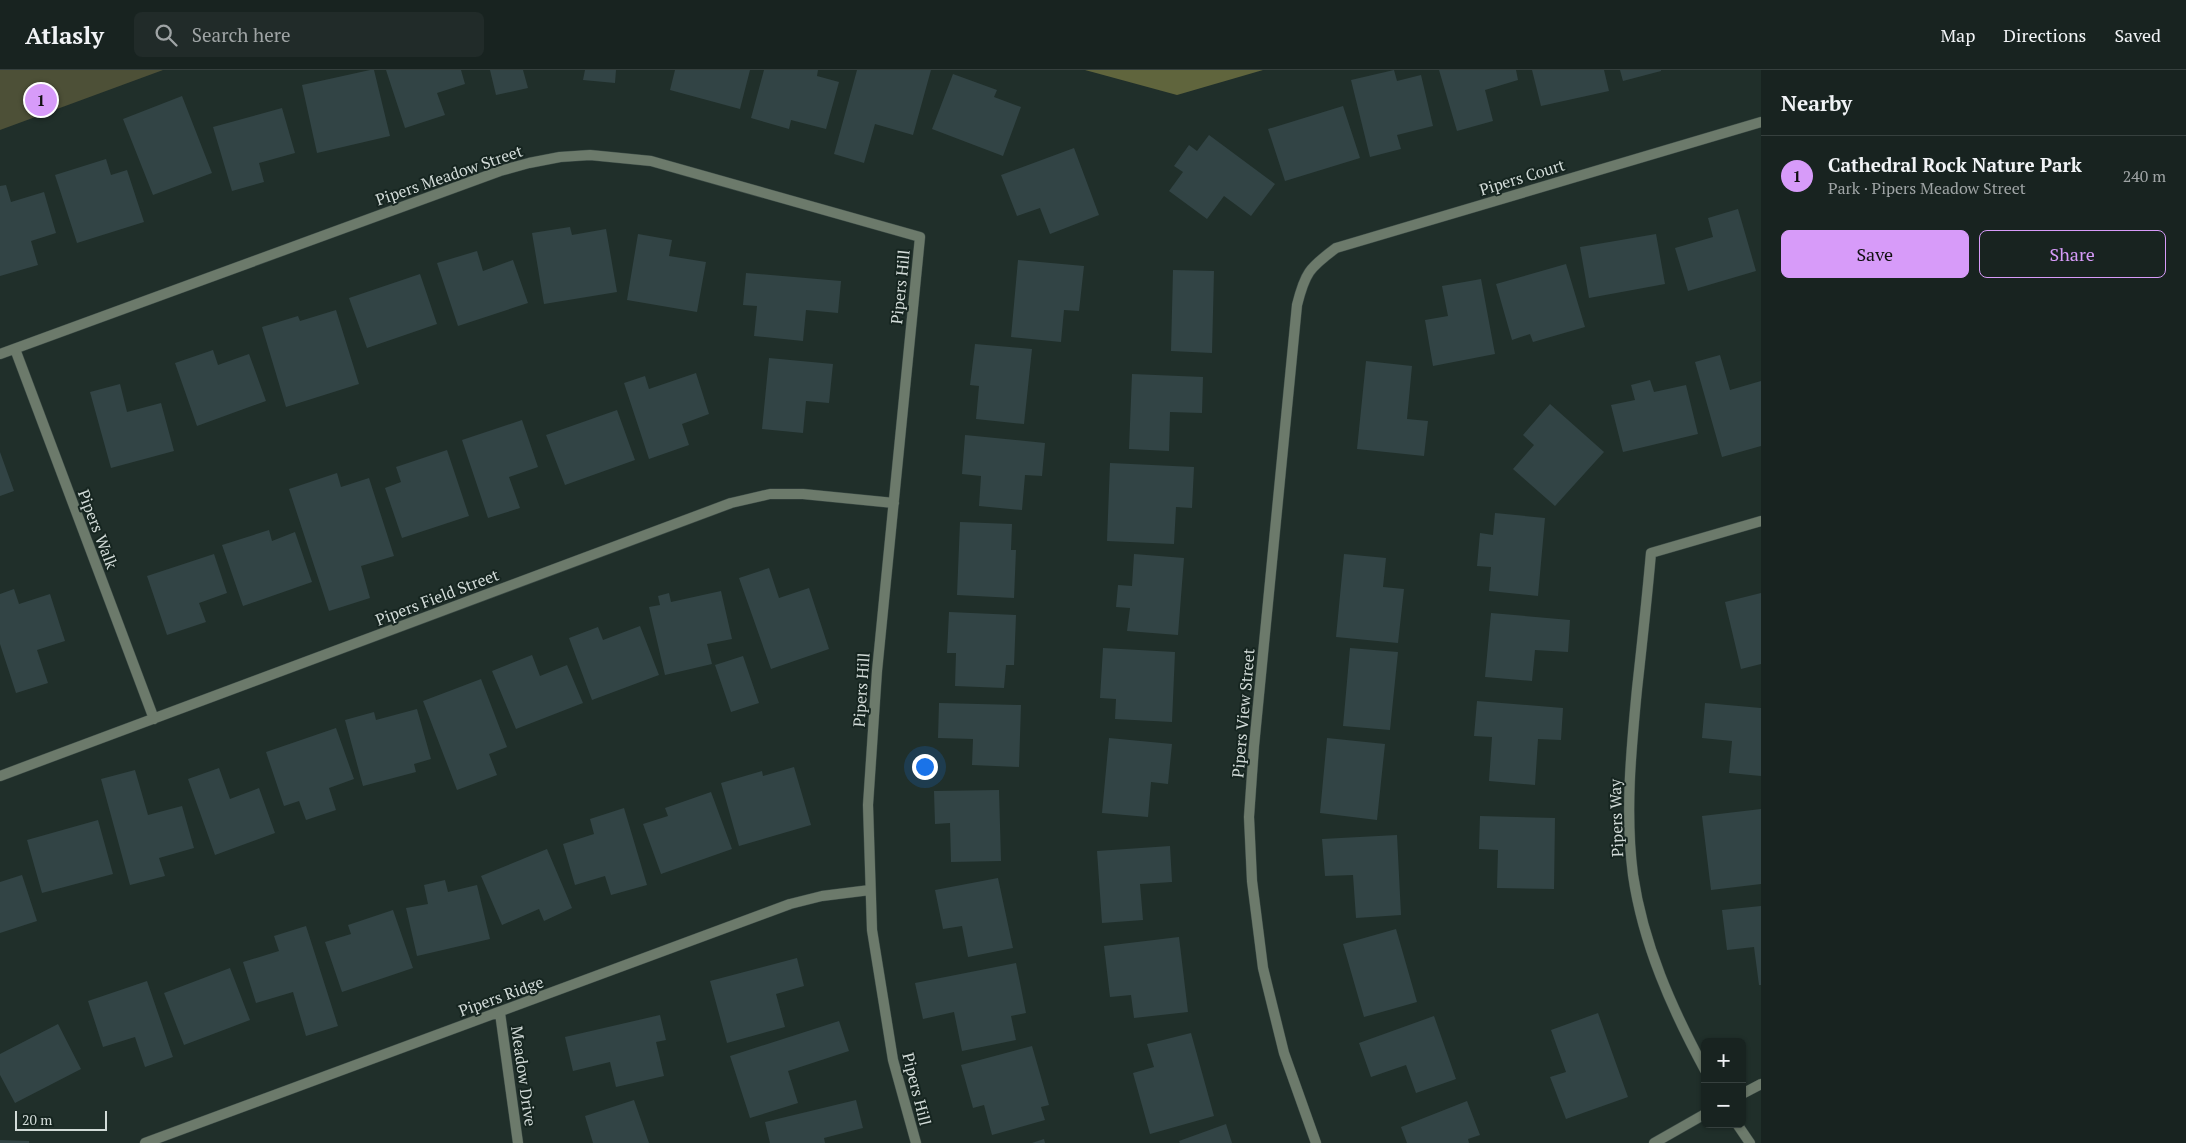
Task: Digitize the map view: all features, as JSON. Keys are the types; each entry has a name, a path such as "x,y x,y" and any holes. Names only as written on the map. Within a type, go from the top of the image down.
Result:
{"street":[{"name":"Pipers Court","path":"1304,280 1315,264 1336,248 1761,122"},
{"name":"Pipers Meadow Street","path":"0,354 500,171 529,163 560,158 590,156 651,161 920,237"},
{"name":"Pipers Hill","path":"916,1143 893,1060 872,930 868,805 877,671 920,237"},
{"name":"Pipers View Street","path":"1304,280 1297,306 1295,325 1254,746 1249,817 1252,881 1263,968 1284,1053 1316,1143"},
{"name":"Pipers Walk","path":"14,349 154,719"},
{"name":"Pipers Field Street","path":"0,776 731,503 770,494 795,494 894,503"},
{"name":"Pipers Way","path":"1701,1063 1686,1035 1661,979 1648,943 1633,876 1629,820 1629,764 1651,553 1761,521"},
{"name":"Pipers Ridge","path":"145,1143 790,904 822,896 870,890"},
{"name":"Meadow Drive","path":"500,1013 518,1143"},
{"path":"1746,1092 1761,1084"},
{"path":"1654,1143 1701,1116"},
{"path":"1740,1128 1750,1143"}],"green space":[{"path":"0,70 163,70 0,130"},
{"path":"1085,70 1263,70 1177,95"}],"building":[{"path":"374,70 390,136 317,153 302,85"},
{"path":"386,70 461,70 465,84 437,93 445,115 405,128"},
{"path":"490,70 523,70 528,88 496,95"},
{"path":"585,70 616,70 615,83 583,80"},
{"path":"675,70 750,70 740,109 670,90"},
{"path":"764,70 818,70 817,76 839,82 826,129 791,120 789,129 751,118"},
{"path":"857,70 931,70 913,135 875,124 864,163 834,154"},
{"path":"1394,70 1397,81 1421,75 1433,126 1397,135 1401,149 1370,157 1351,80"},
{"path":"1439,70 1516,70 1518,80 1485,90 1493,121 1457,131"},
{"path":"1532,70 1604,70 1609,91 1541,106"},
{"path":"1620,70 1661,70 1661,71 1623,81"},
{"path":"953,74 997,90 994,97 1021,107 1003,156 932,129"},
{"path":"182,96 212,173 153,195 123,119"},
{"path":"1343,106 1360,158 1285,181 1268,129"},
{"path":"282,108 295,153 259,163 264,182 232,191 213,127"},
{"path":"1209,135 1275,184 1251,216 1224,196 1207,219 1169,191 1183,172 1174,166 1189,145 1197,151"},
{"path":"1074,148 1099,215 1050,234 1040,208 1017,216 1001,175"},
{"path":"106,159 111,175 127,170 144,222 77,243 55,175"},
{"path":"6,185 11,202 44,192 56,233 31,241 38,265 0,276 0,186"},
{"path":"1738,209 1756,271 1688,291 1675,248 1713,237 1708,218"},
{"path":"570,227 572,235 606,229 617,292 544,304 532,233"},
{"path":"638,234 672,240 669,256 706,262 697,312 627,300"},
{"path":"1656,234 1665,284 1589,298 1580,247"},
{"path":"477,251 483,271 513,260 528,303 458,326 437,263"},
{"path":"1018,260 1084,266 1079,311 1064,310 1061,342 1011,337"},
{"path":"1566,264 1585,327 1533,342 1530,334 1512,340 1496,284"},
{"path":"1173,270 1214,271 1212,353 1171,351"},
{"path":"746,273 841,281 838,313 806,310 803,341 754,336 757,306 743,305"},
{"path":"420,274 437,324 367,348 349,298"},
{"path":"1481,279 1495,354 1433,366 1425,320 1448,316 1442,286"},
{"path":"336,310 359,384 286,407 262,327 298,316 300,321"},
{"path":"975,344 1032,349 1024,424 976,419 979,386 970,385"},
{"path":"213,350 218,365 249,354 266,401 197,426 175,363"},
{"path":"1720,355 1730,390 1761,381 1761,446 1722,457 1695,362"},
{"path":"769,358 833,364 829,403 806,401 803,433 762,429"},
{"path":"1366,361 1412,366 1407,419 1428,421 1424,456 1357,449"},
{"path":"696,373 709,414 682,424 689,445 649,459 624,383 645,376 649,389"},
{"path":"1132,374 1203,377 1202,413 1170,412 1169,451 1129,449"},
{"path":"1650,380 1654,392 1686,385 1698,434 1623,452 1611,405 1635,400 1631,385"},
{"path":"120,384 127,412 161,403 174,451 111,468 90,392"},
{"path":"1550,404 1604,452 1555,506 1513,469 1534,445 1523,435"},
{"path":"617,410 635,460 565,485 546,435"},
{"path":"522,420 538,467 509,477 520,508 488,518 462,440"},
{"path":"965,435 1045,443 1042,476 1025,475 1022,510 979,506 981,476 962,474"},
{"path":"447,450 469,516 402,538 385,488 401,482 396,467"},
{"path":"0,452 14,491 0,496"},
{"path":"1110,463 1194,467 1192,508 1176,507 1174,544 1107,541"},
{"path":"337,473 341,487 369,478 394,556 361,566 370,598 329,611 289,489"},
{"path":"1495,513 1545,518 1538,596 1489,591 1491,567 1477,566 1480,533 1493,535"},
{"path":"960,522 1012,524 1011,550 1016,550 1014,598 957,595"},
{"path":"269,530 272,541 295,532 312,582 243,606 222,545"},
{"path":"214,554 227,593 199,603 206,622 167,635 147,576"},
{"path":"1134,554 1184,558 1178,635 1127,631 1130,608 1116,607 1118,585 1132,586"},
{"path":"1344,554 1386,558 1383,587 1404,589 1398,643 1336,637"},
{"path":"769,568 779,598 809,588 829,649 771,669 739,578"},
{"path":"14,589 19,604 50,594 65,641 37,650 48,683 16,693 0,644 0,594"},
{"path":"721,591 732,639 707,644 712,664 665,675 649,607 660,605 658,596 669,593 671,602"},
{"path":"1761,593 1761,664 1741,669 1725,602"},
{"path":"949,612 1016,615 1014,665 1006,665 1004,688 955,686 956,653 947,653"},
{"path":"1491,613 1570,620 1568,652 1535,650 1532,681 1485,677"},
{"path":"640,626 659,675 592,700 569,638 598,627 603,640"},
{"path":"1103,648 1175,652 1172,722 1115,719 1116,699 1100,698"},
{"path":"1350,648 1398,652 1390,730 1343,726"},
{"path":"532,655 540,676 567,665 583,703 516,729 492,671"},
{"path":"743,656 759,703 731,712 715,665"},
{"path":"481,679 507,747 489,754 497,775 457,790 423,701"},
{"path":"1477,701 1563,708 1561,740 1538,739 1535,785 1489,781 1492,737 1474,736"},
{"path":"939,703 1021,705 1019,767 972,765 973,739 938,738"},
{"path":"1705,703 1761,708 1761,776 1729,773 1732,741 1702,738"},
{"path":"417,709 431,759 414,764 416,772 363,786 345,720 374,712 376,720"},
{"path":"336,728 354,779 329,788 336,810 306,820 299,801 284,806 266,752"},
{"path":"1109,738 1172,744 1168,784 1151,782 1148,817 1102,813"},
{"path":"1327,738 1385,744 1377,820 1320,813"},
{"path":"794,767 811,825 739,846 721,783 762,771 763,776"},
{"path":"219,768 230,799 259,788 275,833 215,855 188,779"},
{"path":"135,770 148,815 182,806 194,848 159,858 165,876 130,885 101,779"},
{"path":"999,790 1001,861 951,862 950,823 935,824 934,791"},
{"path":"711,792 732,849 661,874 643,824 668,816 665,808"},
{"path":"624,808 647,885 611,895 605,876 575,885 563,844 594,834 590,819"},
{"path":"1761,809 1761,884 1711,890 1702,816"},
{"path":"1480,816 1555,818 1554,889 1497,888 1498,850 1479,849"},
{"path":"98,820 113,874 42,893 27,840"},
{"path":"1397,835 1401,915 1356,918 1353,875 1325,876 1322,839"},
{"path":"1170,846 1172,882 1140,884 1143,920 1102,923 1097,851"},
{"path":"547,849 572,908 544,921 539,909 502,925 481,876"},
{"path":"22,875 37,921 0,933 0,882"},
{"path":"998,878 1013,948 968,957 962,926 943,929 935,890"},
{"path":"445,880 448,892 477,885 490,939 417,956 406,908 428,904 424,885"},
{"path":"1761,906 1761,985 1759,985 1754,947 1727,950 1722,910"},
{"path":"393,910 413,968 342,992 325,942 351,934 348,925"},
{"path":"306,926 338,1026 306,1036 293,992 256,1003 243,962 279,951 274,936"},
{"path":"1396,929 1417,1002 1364,1017 1343,944"},
{"path":"1179,937 1188,1012 1134,1018 1131,995 1110,997 1104,946"},
{"path":"797,958 804,986 776,994 785,1027 727,1043 710,981"},
{"path":"1016,963 1026,1013 1011,1016 1016,1040 962,1051 954,1012 923,1019 915,983"},
{"path":"230,968 250,1020 184,1045 164,993"},
{"path":"147,981 173,1057 145,1067 135,1037 103,1047 88,1001"},
{"path":"1598,1013 1628,1097 1566,1119 1550,1077 1566,1072 1551,1030"},
{"path":"660,1015 666,1040 656,1042 664,1076 616,1087 610,1062 573,1071 565,1037"},
{"path":"1434,1016 1456,1079 1416,1093 1406,1065 1371,1077 1359,1043"},
{"path":"839,1021 849,1051 788,1071 798,1103 750,1118 730,1056"},
{"path":"58,1024 81,1069 15,1103 0,1075 0,1054"},
{"path":"1191,1033 1214,1116 1150,1134 1133,1073 1154,1067 1147,1044"},
{"path":"1032,1046 1049,1105 1041,1107 1045,1120 992,1135 984,1105 973,1108 961,1065"},
{"path":"634,1100 649,1143 593,1143 585,1116"},
{"path":"856,1100 863,1128 824,1138 825,1143 770,1143 765,1122"},
{"path":"1467,1101 1480,1135 1468,1139 1469,1143 1407,1143 1401,1127"},
{"path":"1226,1124 1232,1143 1180,1143 1179,1141"},
{"path":"1044,1139 1045,1143 1032,1143"},
{"path":"0,1140 29,1141 29,1143 0,1143"}],"place":[{"name":"Cathedral Rock Nature Park","path":"41,100"}]}
